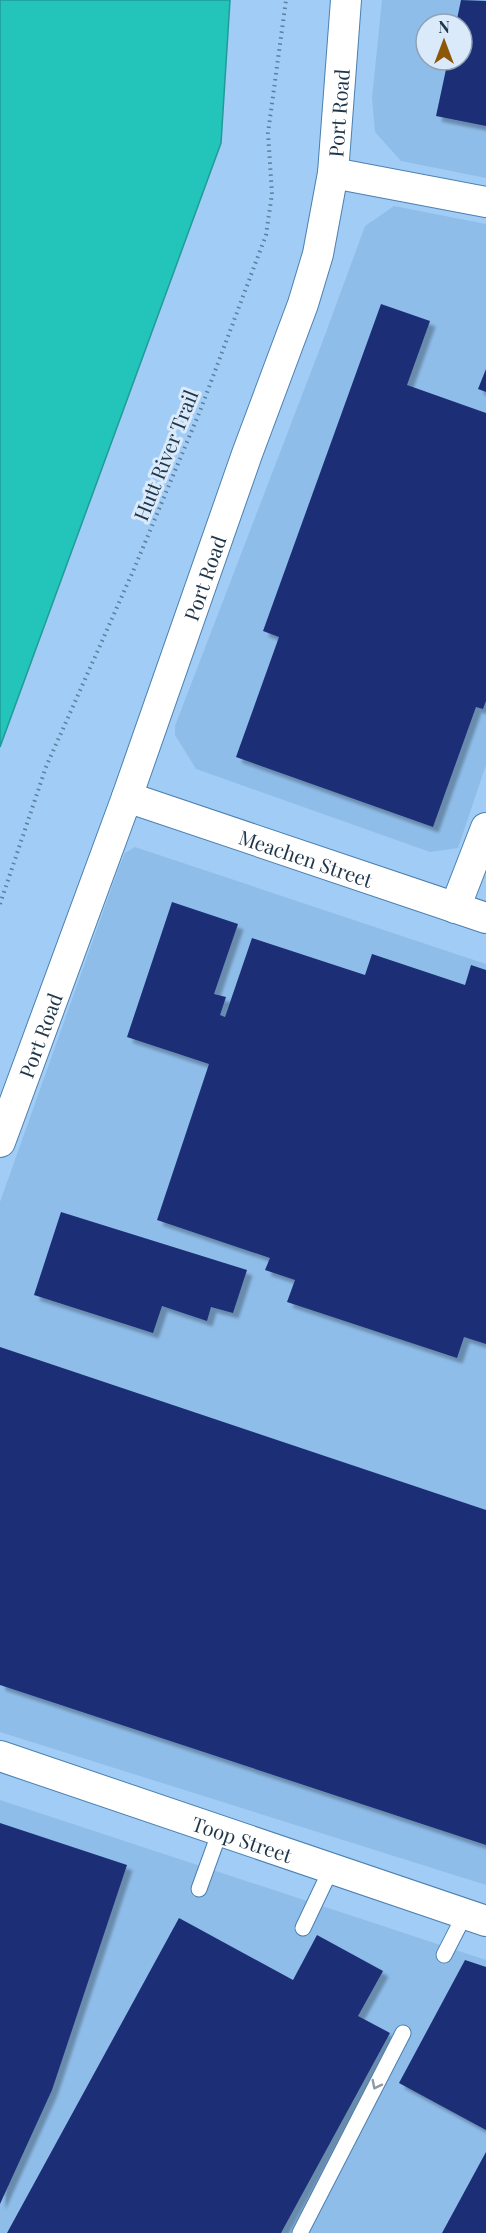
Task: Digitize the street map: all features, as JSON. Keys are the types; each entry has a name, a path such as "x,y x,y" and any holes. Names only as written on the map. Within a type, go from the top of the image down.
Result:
{"street":[{"name":"Port Road","path":"0,1142 127,797 247,454 303,304 318,254 333,173 346,0"},
{"path":"333,173 486,202"},
{"name":"Meachen Street","path":"127,797 486,918"},
{"path":"455,908 486,828"},
{"name":"Toop Street","path":"0,1756 476,1917"}],"lane":[{"path":"199,1889 220,1831"},
{"path":"303,1928 331,1869"},
{"path":"444,1955 476,1917"},
{"path":"300,2233 403,2033"}],"path":[{"name":"Hutt River Trail","path":"0,904 46,767 134,569 195,421 266,235 272,194 268,133 286,0"}],"shaded area":[{"path":"0,0 230,0 221,143 0,747"},
{"path":"382,0 486,0 486,178 401,161 375,132 372,98"},
{"path":"394,206 486,224 486,765 458,848 430,852 196,769 175,735 175,726 365,226"},
{"path":"135,847 486,964 486,1885 0,1732 0,1202 119,867 125,853"},
{"path":"0,1800 486,1960 486,2233 0,2233"}],"building":[{"path":"461,0 486,1 486,126 436,116 445,72 474,72 474,12 458,12"},
{"path":"381,304 430,321 407,385 486,413 486,701 483,709 476,707 433,827 236,757 279,637 263,631"},
{"path":"486,369 486,392 478,389"},
{"path":"172,902 238,924 214,994 226,997 220,1015 225,1017 252,938 365,975 372,954 465,985 471,965 486,970 486,1344 464,1337 457,1358 287,1302 295,1280 265,1270 270,1258 157,1220 209,1064 127,1037"},
{"path":"61,1212 247,1270 233,1313 211,1307 207,1321 162,1306 153,1333 34,1295"},
{"path":"0,1347 486,1510 486,1845 0,1685"},
{"path":"0,1823 127,1865 52,2090 0,2204"},
{"path":"179,1918 293,1980 317,1935 383,1971 358,2016 390,2033 281,2233 7,2233"},
{"path":"465,1960 486,1967 486,2130 399,2083"},
{"path":"486,2152 486,2233 442,2233"}]}
